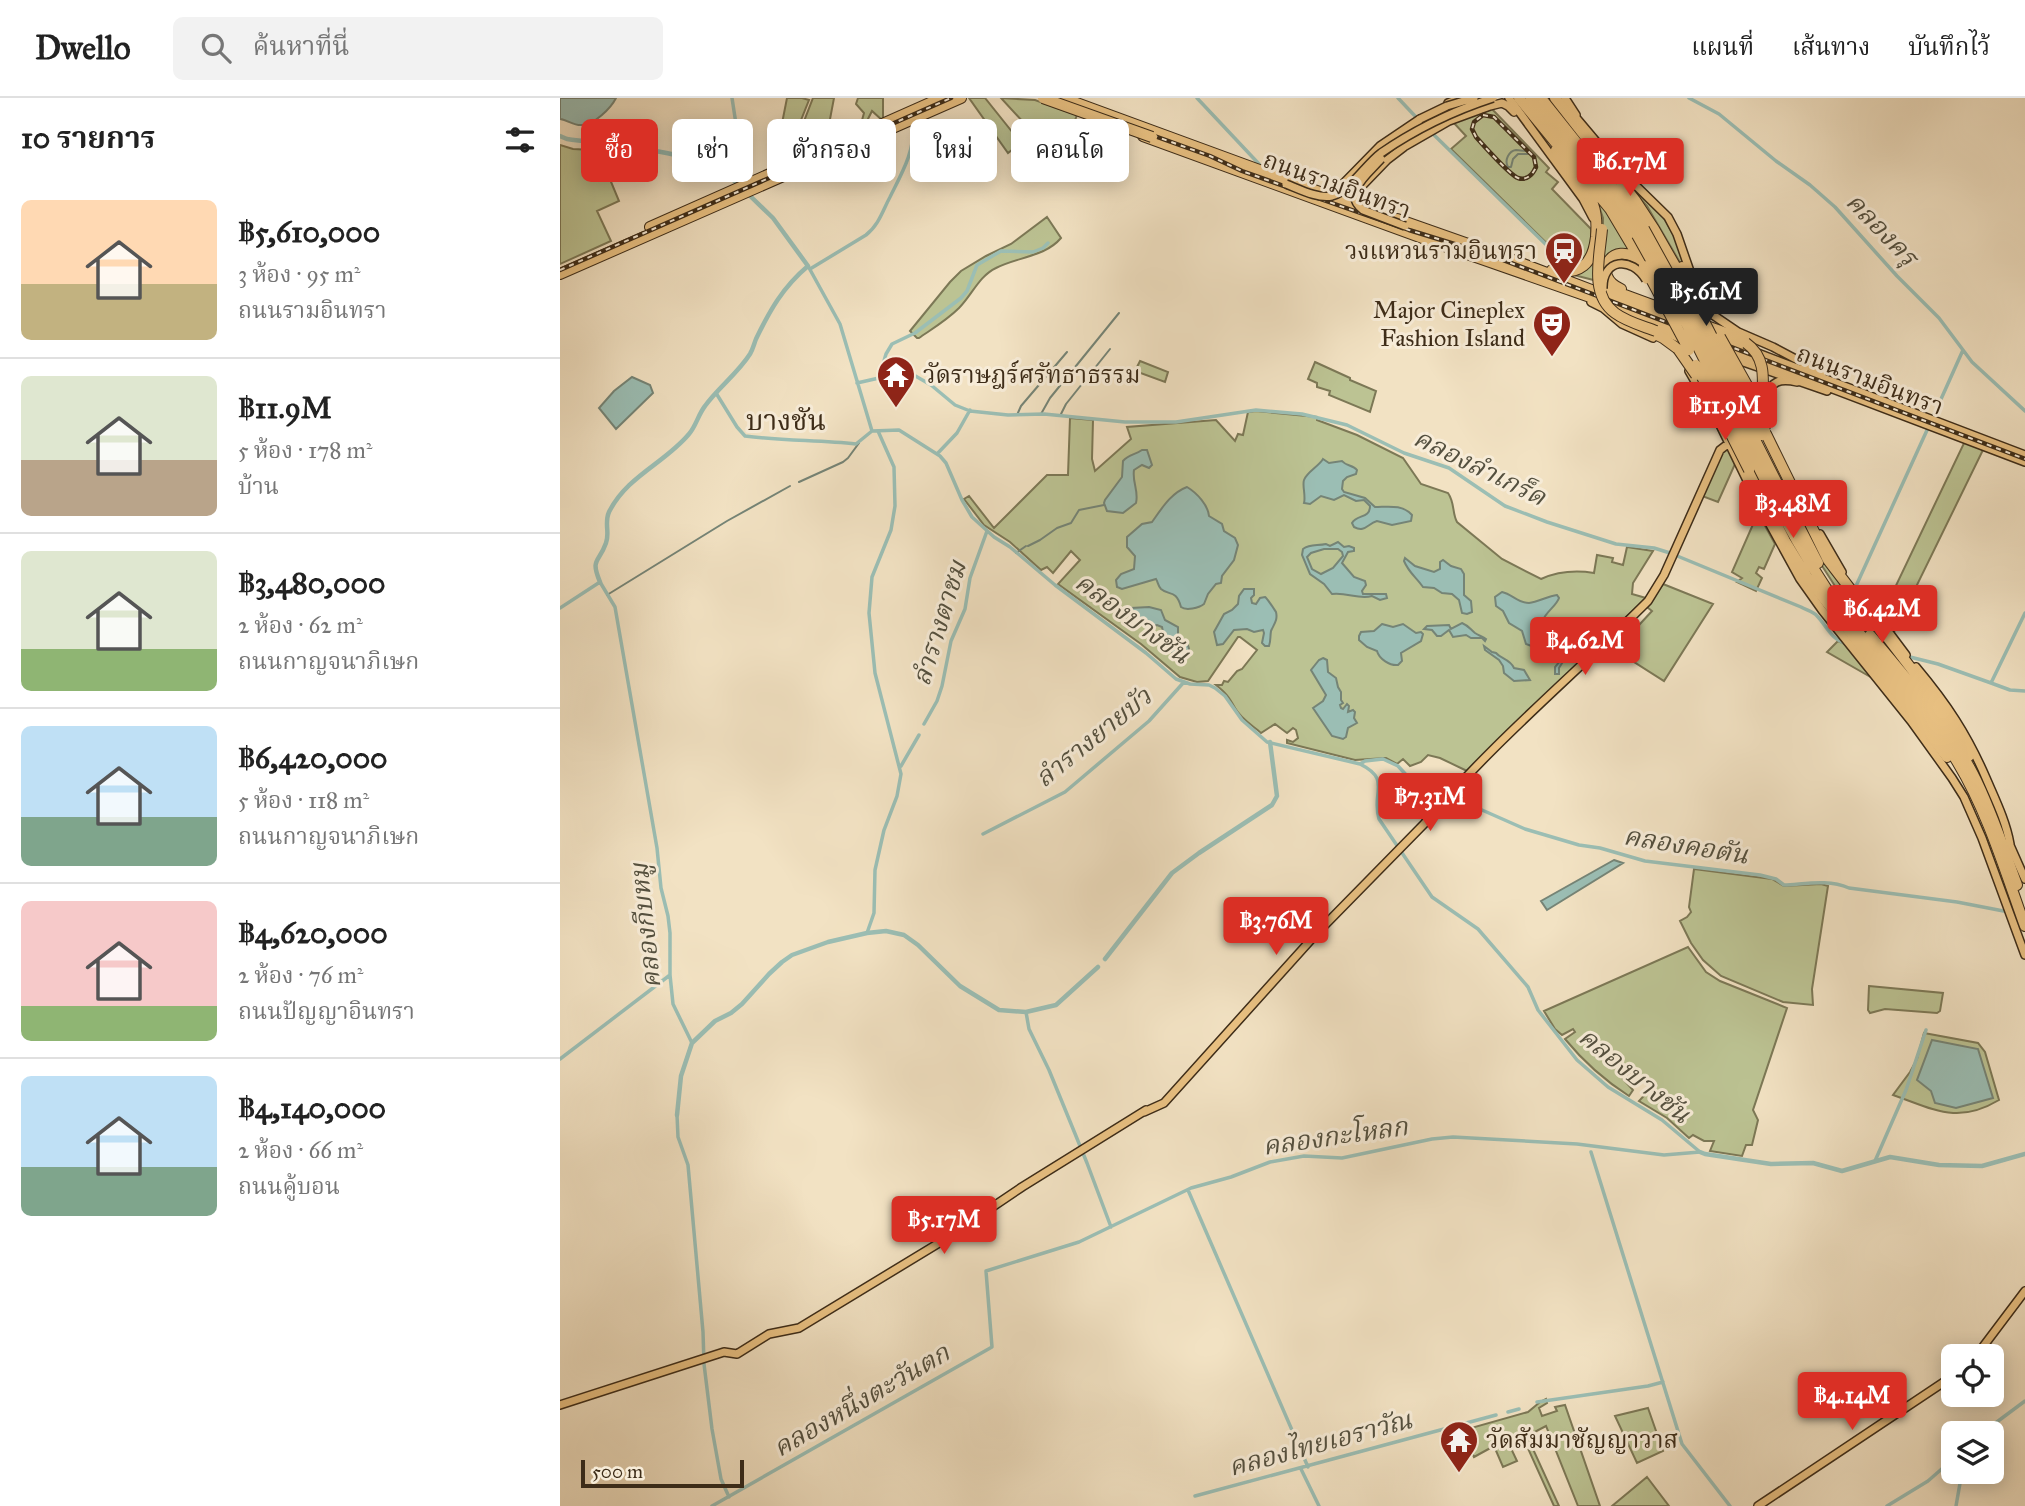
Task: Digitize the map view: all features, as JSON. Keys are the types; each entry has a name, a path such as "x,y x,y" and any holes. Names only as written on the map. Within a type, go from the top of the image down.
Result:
{"highway":[{"path":"909,116 941,98"},
{"path":"560,274 909,116 961,98"},
{"name":"ถนนรามอินทรา","path":"1035,98 1072,106 1108,119"},
{"name":"ถนนรามอินทรา","path":"1044,98 1153,135"},
{"name":"ถนนรามอินทรา","path":"1055,98 1188,148 1210,159 1317,194"},
{"name":"ถนนรามอินทรา","path":"1063,98 1072,106 1094,106 1110,119"},
{"path":"1505,257 1556,271 1571,272 1591,258 1602,218 1595,201 1518,98"},
{"path":"1518,98 1610,209 1644,264 1720,423 1728,432 1734,431 1755,417"},
{"path":"1531,98 1641,232"},
{"path":"1541,98 1625,203 1696,323 1782,504 1821,569 1866,635 1955,744 1982,793"},
{"path":"1564,102 1608,165 1647,209 1753,396 1754,408 1747,420 1731,425 1720,423"},
{"name":"ถนนรามอินทรา","path":"1129,127 1317,194 1450,248 1697,334"},
{"path":"560,266 740,191"},
{"name":"ถนนรามอินทรา","path":"1343,204 1375,212 1505,257 1697,334"},
{"path":"1599,231 1598,282 1603,298 1616,314 1677,343 1799,565 1868,661 1972,788"},
{"path":"1644,264 1630,254 1618,254 1608,262 1606,276 1616,287 1685,313"},
{"path":"1683,271 1700,298"},
{"path":"1683,271 1798,507 1835,571 1889,641 1912,666 1961,740 1975,769 2022,908 2025,925"},
{"path":"1551,275 1592,283 1721,331 1746,344 1758,355 1763,370 1761,413 1764,434 1796,491"},
{"path":"1610,314 1677,343"},
{"path":"1746,344 1757,362 1766,424 1815,536"},
{"path":"1745,432 1762,402"},
{"path":"1892,668 1949,748 1972,788 2022,908"}],"main road":[{"path":"1450,248 1438,240 1363,210 1357,206 1353,194 1358,184 1395,141 1462,98"},
{"path":"1317,194 1334,191 1397,131 1420,116 1462,98"},
{"path":"1380,146 1420,119 1447,106 1474,98"},
{"path":"1395,141 1482,98"},
{"path":"1346,181 1346,195 1352,195 1387,160 1438,119 1499,98"},
{"path":"1509,98 1583,199 1599,231"},
{"path":"1402,148 1449,121 1492,101"},
{"path":"1210,159 1322,196 1336,194 1389,148 1444,116 1492,101 1505,104 1532,129"},
{"path":"1564,102 1621,172 1668,217 1677,234 1683,271"},
{"path":"1357,192 1359,201 1375,212"},
{"path":"1839,383 1792,356 1738,331 1685,313 1655,293 1635,267 1623,263 1606,273 1604,293 1613,307 1625,315 1664,330 1677,343 1748,363 1835,394 1855,397"},
{"path":"1540,280 1594,303 1622,324 1666,345 1683,362 1720,423 1727,447 1738,459 1793,567 1835,626 1868,661 1964,797 1979,829 2025,955"},
{"path":"1700,298 1713,316 1738,331"},
{"name":"ถนนรามอินทรา","path":"1697,334 1839,383 2025,455"},
{"name":"ถนนรามอินทรา","path":"1697,334 2025,462"},
{"path":"1698,387 1705,394 1711,393 1720,387 1735,366 1748,363"},
{"path":"1695,504 1727,447 1757,420 1771,376 1768,372 1745,365 1736,370 1723,388 1710,398 1709,405"},
{"path":"1762,402 1777,381 1797,382"},
{"path":"560,1405 724,1352 737,1354 769,1334 799,1328 947,1238 1162,1101 1443,799 1648,601 1658,588 1695,504 1720,442 1720,423"},
{"path":"1738,459 1737,449 1745,432"},
{"path":"1796,491 1844,575 1912,666 1956,718 1976,754 2002,829 2025,879"},
{"path":"1985,1344 2025,1291"},
{"path":"1990,1344 2025,1299"},
{"path":"1758,1506 1941,1386"},
{"path":"1766,1506 1933,1391"}],"green space":[{"path":"787,98 809,100 801,119 783,119"},
{"path":"813,98 834,98 830,119 805,119"},
{"path":"858,98 883,98 883,119 872,111 868,119 862,119 864,113 856,104"},
{"path":"969,98 985,98 1011,130 1011,151 1008,153 997,137 997,119 984,119"},
{"path":"1001,98 1035,100 1077,115 1075,119 1020,119"},
{"path":"1491,108 1549,168 1546,172 1558,182 1552,189 1591,229 1588,252 1573,269 1451,149 1466,136 1452,121"},
{"path":"560,145 581,149 581,182 611,182 619,201 597,211 611,241 560,264"},
{"path":"1605,157 1661,213 1675,238 1685,265 1682,266 1647,206"},
{"path":"1594,192 1636,254 1614,252 1609,284 1570,274 1578,271 1603,229 1603,218"},
{"path":"1047,217 1061,238 1054,244 1039,253 990,271 964,303 919,338 910,331 961,271 1011,244"},
{"path":"1140,361 1168,372 1165,382 1135,371"},
{"path":"1315,362 1376,391 1370,412 1329,395 1330,391 1317,387 1317,383 1308,379"},
{"path":"1248,412 1317,417 1317,420 1357,435 1403,458 1421,484 1448,493 1457,522 1502,559 1541,579 1567,572 1594,573 1597,555 1613,558 1612,562 1623,565 1627,547 1653,551 1633,583 1632,594 1646,598 1467,771 1428,755 1421,762 1410,766 1403,759 1397,764 1386,758 1355,760 1287,743 1287,740 1293,742 1298,738 1293,728 1287,733 1275,724 1261,733 1240,715 1227,695 1216,685 1228,682 1257,650 1240,637 1208,681 1197,682 1180,677 1141,644 1058,584 1080,560 1071,551 1053,573 1047,567 1041,570 1010,542 984,525 964,499 969,496 994,528 1047,475 1068,475 1070,418 1093,420 1092,459 1095,471 1131,439 1127,427 1216,420 1235,441 1238,434 1243,435"},
{"path":"1965,441 1983,450 1893,634 1880,619"},
{"path":"1724,449 1729,450 1735,464 1718,502 1702,496"},
{"path":"1767,454 1820,553 1895,645 1845,635 1810,579 1751,465 1811,573 1856,634 1875,637 1817,558"},
{"path":"1758,513 1775,544 1764,569 1759,567 1756,573 1762,578 1756,591 1737,582 1742,578 1732,572"},
{"path":"1663,584 1713,604 1664,681 1631,660 1635,650 1626,639 1652,611 1647,607"},
{"path":"1838,641 1845,644 1874,679 1827,652"},
{"path":"1694,869 1772,879 1784,886 1828,886 1812,989 1813,1005 1783,1002 1721,976 1703,960 1680,921 1691,912 1689,907"},
{"path":"1688,947 1706,972 1720,981 1787,1008 1753,1110 1758,1120 1752,1145 1746,1145 1742,1156 1710,1151 1714,1141 1704,1141 1693,1135 1689,1138 1667,1118 1639,1101 1653,1086 1632,1071 1623,1079 1633,1090 1629,1096 1611,1083 1565,1039 1575,1032 1573,1029 1562,1035 1544,1011"},
{"path":"1869,986 1943,993 1940,1011 1937,1013 1885,1009 1870,1013"},
{"path":"1924,1033 1978,1043 1985,1052 1999,1100 1984,1108 1958,1113 1933,1109 1893,1095 1917,1059"},
{"path":"1546,1399 1547,1403 1539,1408 1542,1416 1557,1411 1555,1407 1565,1405 1600,1506 1578,1506 1546,1426 1527,1436 1559,1506 1554,1506 1521,1433 1507,1440 1517,1461 1503,1467 1494,1446 1474,1457 1470,1449 1474,1446 1464,1430 1528,1412"},
{"path":"1648,1408 1663,1451 1637,1463 1615,1416"},
{"path":"1647,1477 1669,1506 1612,1506"}],"water":[{"path":"560,98 616,98 597,119 581,119 579,125 560,119"},
{"path":"632,377 650,385 653,393 616,429 599,408 614,391"},
{"path":"1147,450 1152,465 1149,468 1142,465 1134,470 1136,503 1123,513 1107,511 1104,503 1122,477 1123,461"},
{"path":"1323,459 1329,463 1342,461 1357,470 1356,474 1343,481 1344,492 1365,498 1375,507 1404,509 1412,515 1411,521 1392,525 1377,521 1358,529 1352,523 1366,515 1370,506 1364,500 1356,501 1344,495 1334,500 1321,496 1310,504 1304,503 1304,480"},
{"path":"1187,487 1201,500 1209,516 1222,524 1224,531 1235,538 1238,545 1234,560 1222,576 1221,583 1216,584 1204,604 1189,609 1181,607 1175,595 1161,589 1156,579 1122,589 1117,587 1116,580 1121,574 1134,569 1135,556 1127,547 1127,537 1142,524 1152,522 1172,497"},
{"path":"1338,542 1344,547 1354,548 1354,551 1348,552 1342,563 1354,577 1365,581 1363,594 1386,594 1387,598 1380,600 1372,596 1332,594 1310,574 1302,555 1303,549 1326,544 1330,546","holes":["1338,549 1343,556 1333,568 1321,574 1312,569 1307,557 1311,553"]},
{"path":"1405,558 1415,566 1434,572 1440,569 1440,562 1443,560 1461,569 1464,574 1464,595 1471,601 1472,612 1462,613 1459,600 1452,594 1423,587 1408,569"},
{"path":"1244,589 1254,589 1252,603 1256,604 1260,598 1265,597 1276,612 1269,646 1262,643 1263,630 1254,632 1247,629 1234,630 1223,644 1217,645 1214,632 1224,614 1238,604"},
{"path":"1502,592 1525,603 1557,595 1559,598 1544,617 1534,647 1526,644 1522,631 1509,623 1503,611 1496,606 1495,597"},
{"path":"1149,607 1161,610 1165,620 1178,627 1178,634 1188,647 1188,657 1181,660 1160,639 1162,627 1147,627 1127,614 1131,608"},
{"path":"1589,620 1592,627 1576,626 1565,634 1561,651 1567,655 1559,668 1559,674 1555,674 1555,667 1560,661 1551,651 1557,644 1558,633 1571,621"},
{"path":"1462,623 1486,639 1485,641 1466,635 1453,637 1449,630 1437,636 1432,630 1424,629 1427,626 1449,625 1451,629"},
{"path":"1382,624 1393,627 1403,624 1416,633 1423,634 1421,641 1401,653 1402,661 1398,665 1385,661 1377,651 1359,640 1361,632 1374,631"},
{"path":"1484,646 1514,668 1524,670 1530,680 1514,681 1504,673 1499,660 1485,650"},
{"path":"1323,658 1327,660 1328,672 1336,678 1343,703 1341,708 1347,704 1348,712 1355,712 1357,723 1348,728 1343,739 1332,736 1313,708 1323,701 1326,695 1311,670"},
{"path":"1614,860 1623,863 1547,910 1541,901"},
{"path":"1932,1040 1978,1049 1993,1098 1956,1108 1935,1103 1931,1091 1917,1080"}],"waterway":[{"path":"732,98 735,119"},
{"path":"1197,98 1259,164"},
{"path":"1398,98 1415,116"},
{"name":"คลองครุ","path":"1689,98 1719,114 1835,207 1939,318 1972,362 2025,411"},
{"path":"1432,133 1570,268"},
{"name":"คลองบางชัน","path":"560,136 682,157 704,164 740,186"},
{"path":"810,269 866,235 874,227 899,179 910,150"},
{"path":"1516,150 1527,151 1528,154 1518,154 1511,167 1508,167 1508,156 1516,150"},
{"path":"600,582 596,564 607,539 609,512 636,479 689,434 705,406 750,354 761,328 778,300 791,282 808,266 773,218 746,192"},
{"path":"879,378 892,344 915,333 961,298 967,291 977,265 1001,251 1033,252 1048,243"},
{"name":"คลองบางชัน","path":"808,266 840,324 872,431 899,430 940,456 972,517 994,537 1176,679 1215,688 1225,696 1242,720 1267,742 1360,764 1370,770 1378,781 1379,819 1432,897 1478,929 1528,987 1538,1010 1577,1060 1608,1087 1662,1120 1700,1152"},
{"path":"1041,414 1050,398 1119,313"},
{"path":"1060,416 1066,404 1110,349"},
{"path":"1933,417 1963,350"},
{"path":"1017,415 1021,406 1067,352"},
{"name":"คลองลำเกร็ด","path":"857,383 912,374 931,385 955,405 970,411 1008,415 1044,414 1125,422 1176,422 1256,410 1302,414 1347,425 1404,453 1449,468 1505,506 1616,544 1654,548 1670,553 1801,607 1816,615 1833,636 1847,644"},
{"path":"716,393 745,436 856,444 872,431"},
{"path":"937,454 957,433 970,410"},
{"path":"1856,586 1928,428"},
{"path":"867,933 874,913 875,870 901,774 875,673 869,613 872,577 891,530 895,506 894,467 878,431"},
{"path":"799,482 843,462 859,443"},
{"path":"607,595 727,521 790,486"},
{"path":"1028,546 1057,528 1071,523 1079,510 1104,505"},
{"name":"ลำรางตาชม","path":"924,724 942,686 951,641 965,609 970,578 987,531"},
{"path":"1016,553 1026,546"},
{"name":"คลองกีบหมู","path":"560,608 600,582 615,607 657,848 661,888 668,916 673,1004 692,1043"},
{"name":"คลองลำเกร็ด","path":"1906,656 1991,683 2025,613"},
{"name":"ลำรางยายบัว","path":"983,834 1065,792 1149,721 1184,682"},
{"path":"1991,683 2010,690 2025,691"},
{"name":"ลำรางตาชม","path":"901,766 919,735"},
{"path":"1105,959 1172,873 1272,805 1277,796 1270,742"},
{"name":"คลองคอตัน","path":"1360,764 1383,759 1398,766 1420,790 1436,800 1482,810 1525,829 1645,861 1760,875 1776,879 1784,885 1833,884 2019,914"},
{"path":"677,1115 681,1076 692,1043 715,1021 742,1004 782,962 792,955 828,942 886,931 904,935 960,986 999,1010 1026,1012 1056,1005 1098,967"},
{"path":"560,1059 670,975"},
{"path":"1026,1012 1029,1029 1049,1070 1111,1227"},
{"path":"1875,1161 1906,1090 1926,1030"},
{"name":"คลองกีบหมู","path":"677,1115 678,1137 688,1165 712,1429 721,1479 729,1497"},
{"name":"คลองกะโหลก","path":"712,1506 992,1347 986,1271 1079,1242 1191,1188 1270,1162 1304,1156 1342,1158 1453,1137 1577,1144 1664,1155 1700,1152"},
{"path":"1591,1152 1682,1444 1730,1506"},
{"name":"คลองบางชัน","path":"1700,1152 1771,1164 1813,1163 1842,1171 1890,1157 1939,1165 1982,1166 2025,1154"},
{"path":"1188,1190 1308,1467"},
{"name":"คลองไทยเอราวัณ","path":"1537,1402 1663,1382"},
{"path":"1998,1421 2025,1401"},
{"name":"คลองไทยเอราวัณ","path":"1508,1412 1519,1409"},
{"name":"คลองไทยเอราวัณ","path":"1195,1496 1496,1415"},
{"path":"1301,1469 1319,1506"},
{"path":"1887,1506 1928,1481 1941,1470"},
{"path":"1956,1506 1960,1484"}],"railway":[{"path":"560,270 951,98"},
{"path":"1049,98 1309,195 1490,255 2025,459"},
{"path":"1483,115 1494,117 1534,157 1536,167 1529,176 1524,179 1514,176 1476,137 1472,129 1474,122 1483,115"}],"place":[{"name":"วงแหวนรามอินทรา","path":"1564,285"},
{"name":"Major Cineplex Fashion Island","path":"1552,358"},
{"name":"วัดราษฎร์ศรัทธาธรรม","path":"896,409"},
{"name":"วัดสัมมาชัญญาวาส","path":"1459,1474"}],"district":[{"name":"บางชัน","path":"786,420"}],"water label":[{"name":"คลองหนึ่งตะวันตก","path":"861,1400"}]}
